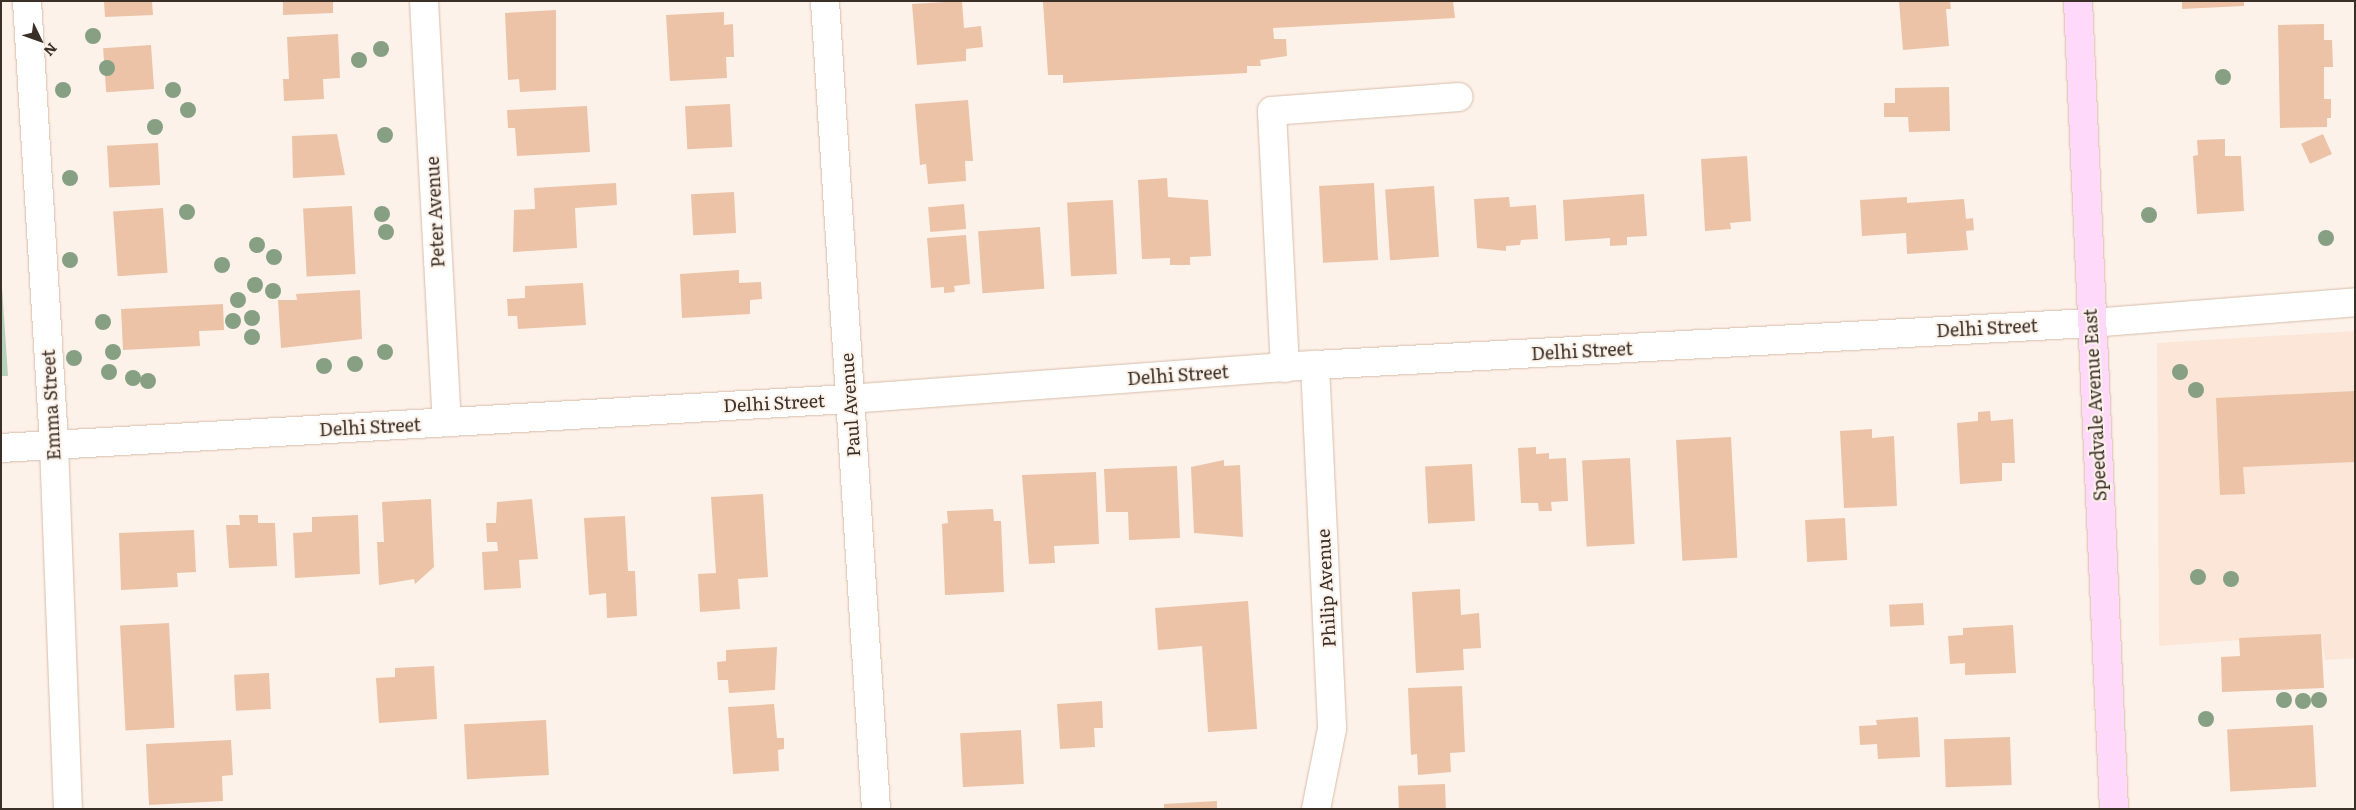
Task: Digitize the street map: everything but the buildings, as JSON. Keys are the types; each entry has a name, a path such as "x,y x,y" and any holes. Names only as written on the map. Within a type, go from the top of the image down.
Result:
{"main road":[{"name":"Speedvale Avenue East","path":"2078,1 2114,809"}],"street":[{"name":"Emma Street","path":"27,1 54,446 68,809"},
{"name":"Peter Avenue","path":"424,1 447,422"},
{"name":"Paul Avenue","path":"826,1 849,399 876,809"},
{"path":"1286,368 1272,111 1458,97"},
{"name":"Delhi Street","path":"1,448 849,399 1315,366 2091,323 2355,302"},
{"name":"Philip Avenue","path":"1315,366 1332,729 1316,809"}],"shaded area":[{"path":"2355,331 2355,658 2325,660 2321,634 2159,646 2157,343"}],"green space":[{"path":"1,272 8,376 1,376"}]}
